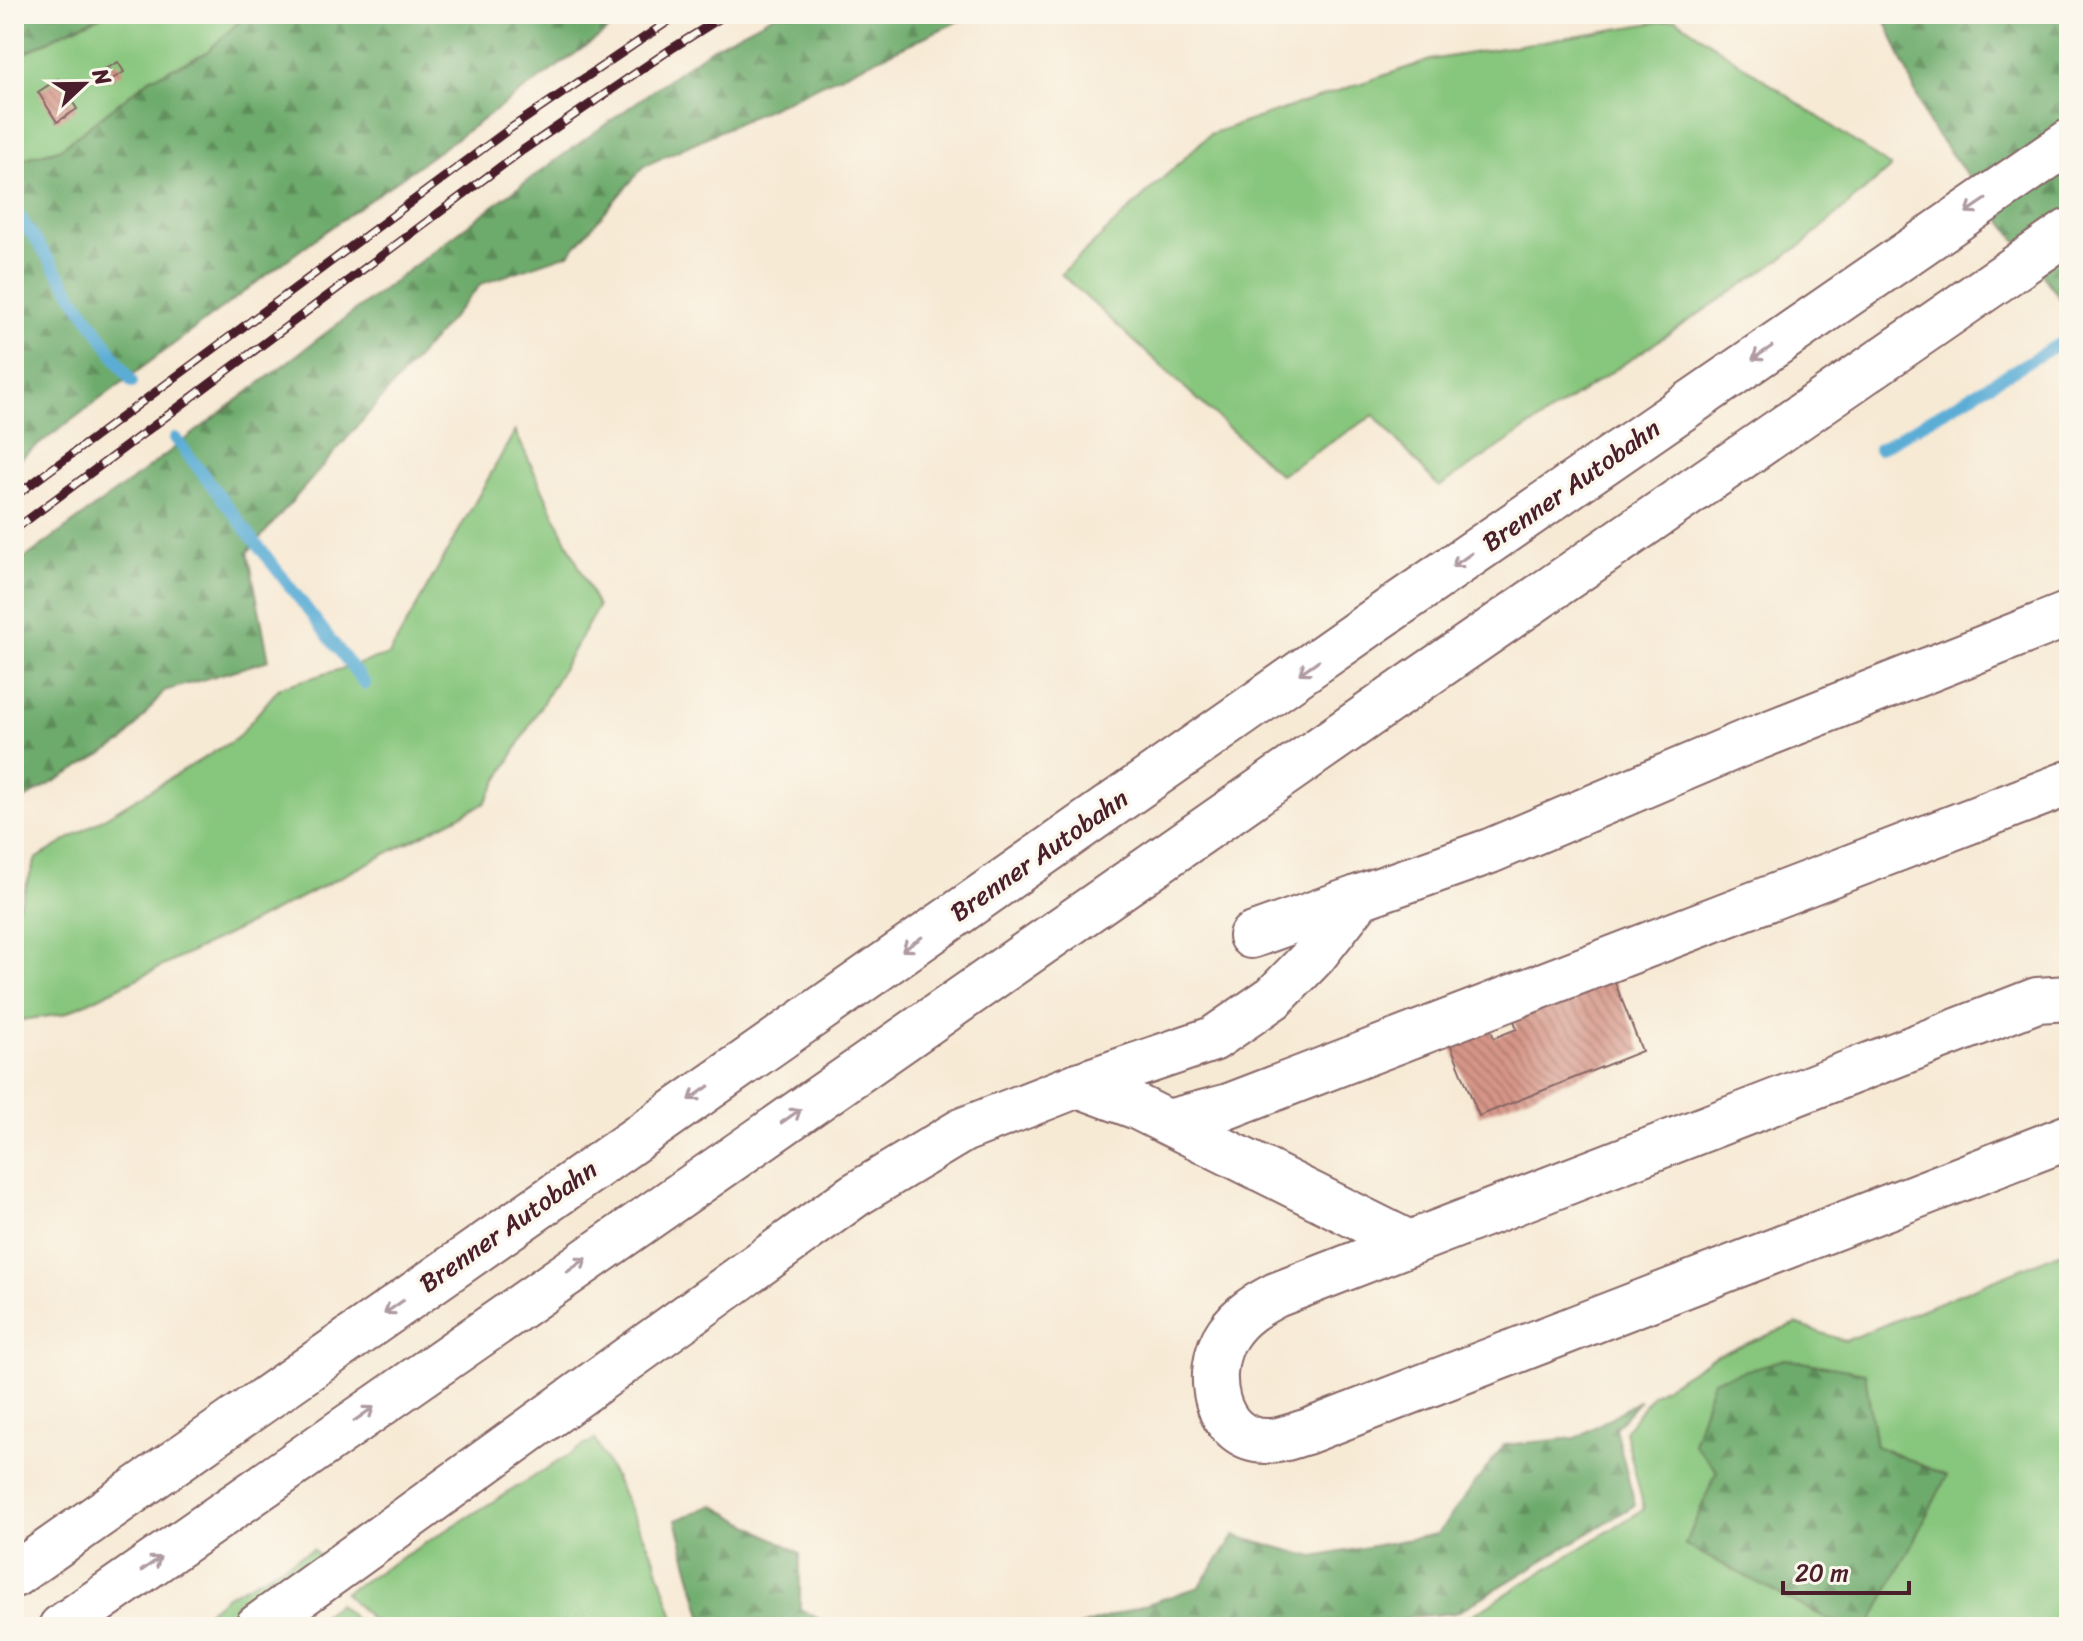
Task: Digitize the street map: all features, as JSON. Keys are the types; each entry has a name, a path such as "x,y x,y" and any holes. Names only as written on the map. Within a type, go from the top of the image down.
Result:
{"main road":[{"name":"Brenner Autobahn","path":"14,1575 1294,677 2055,152"},
{"path":"61,1627 1426,675 2069,231"},
{"path":"1251,936 1490,851 1744,743 2069,614"},
{"path":"1168,1122 1229,1106 2069,783"},
{"path":"257,1627 855,1195 963,1130 1078,1085 1213,1039 1274,997 1314,956 1360,897"},
{"path":"2069,998 2037,1000 1276,1295 1249,1309 1227,1334 1215,1362 1214,1393 1225,1420 1245,1436 1269,1442 1306,1432 2069,1137"},
{"path":"1078,1085 1168,1122 1407,1242"}],"green space":[{"path":"14,14 106,14 14,59"},
{"path":"106,14 239,14 245,17 206,53 151,78 60,149 14,161 14,59"},
{"path":"239,14 631,14 319,236 14,463 14,161 60,149 151,78 206,53 244,17"},
{"path":"776,14 974,14 644,166 569,254 481,284 248,552 269,660 164,691 123,742 14,805 14,566 505,197 713,47"},
{"path":"1883,14 2069,14 2069,310 1928,123"},
{"path":"1676,19 1891,167 1802,245 1439,487 1374,415 1280,475 1061,274 1210,134 1430,60"},
{"path":"515,431 598,607 485,803 247,925 64,1014 14,1021 14,911 18,908 36,859 237,738 280,687 389,655"},
{"path":"2069,1249 2069,1627 1408,1627 1464,1620 1644,1509 1625,1431 1652,1395 1715,1356 1796,1324 1845,1341"},
{"path":"1785,1359 1865,1373 1876,1446 1947,1476 1869,1627 1843,1627 1685,1545 1717,1471 1693,1443 1713,1380"},
{"path":"1640,1400 1615,1428 1635,1505 1456,1613 1410,1617 1388,1627 1078,1627 1199,1587 1235,1536 1314,1557 1437,1534 1504,1445 1576,1438"},
{"path":"595,1439 655,1559 677,1627 379,1627 344,1593"},
{"path":"713,1505 800,1553 800,1609 834,1627 705,1627 676,1520"},
{"path":"313,1549 322,1559 225,1627 188,1627 227,1596"},
{"path":"338,1604 363,1627 305,1627"}],"building":[{"path":"118,62 124,72 109,81 103,70"},
{"path":"58,79 77,109 57,122 38,92"},
{"path":"1612,975 1642,1051 1479,1116 1449,1041 1489,1025 1494,1038 1517,1029 1512,1015"}],"waterway":[{"path":"14,208 132,382"},
{"path":"1879,449 2069,338"},
{"path":"175,438 365,684"}],"railway":[{"path":"14,497 508,130 679,14"},
{"path":"14,530 523,150 727,14"}]}
